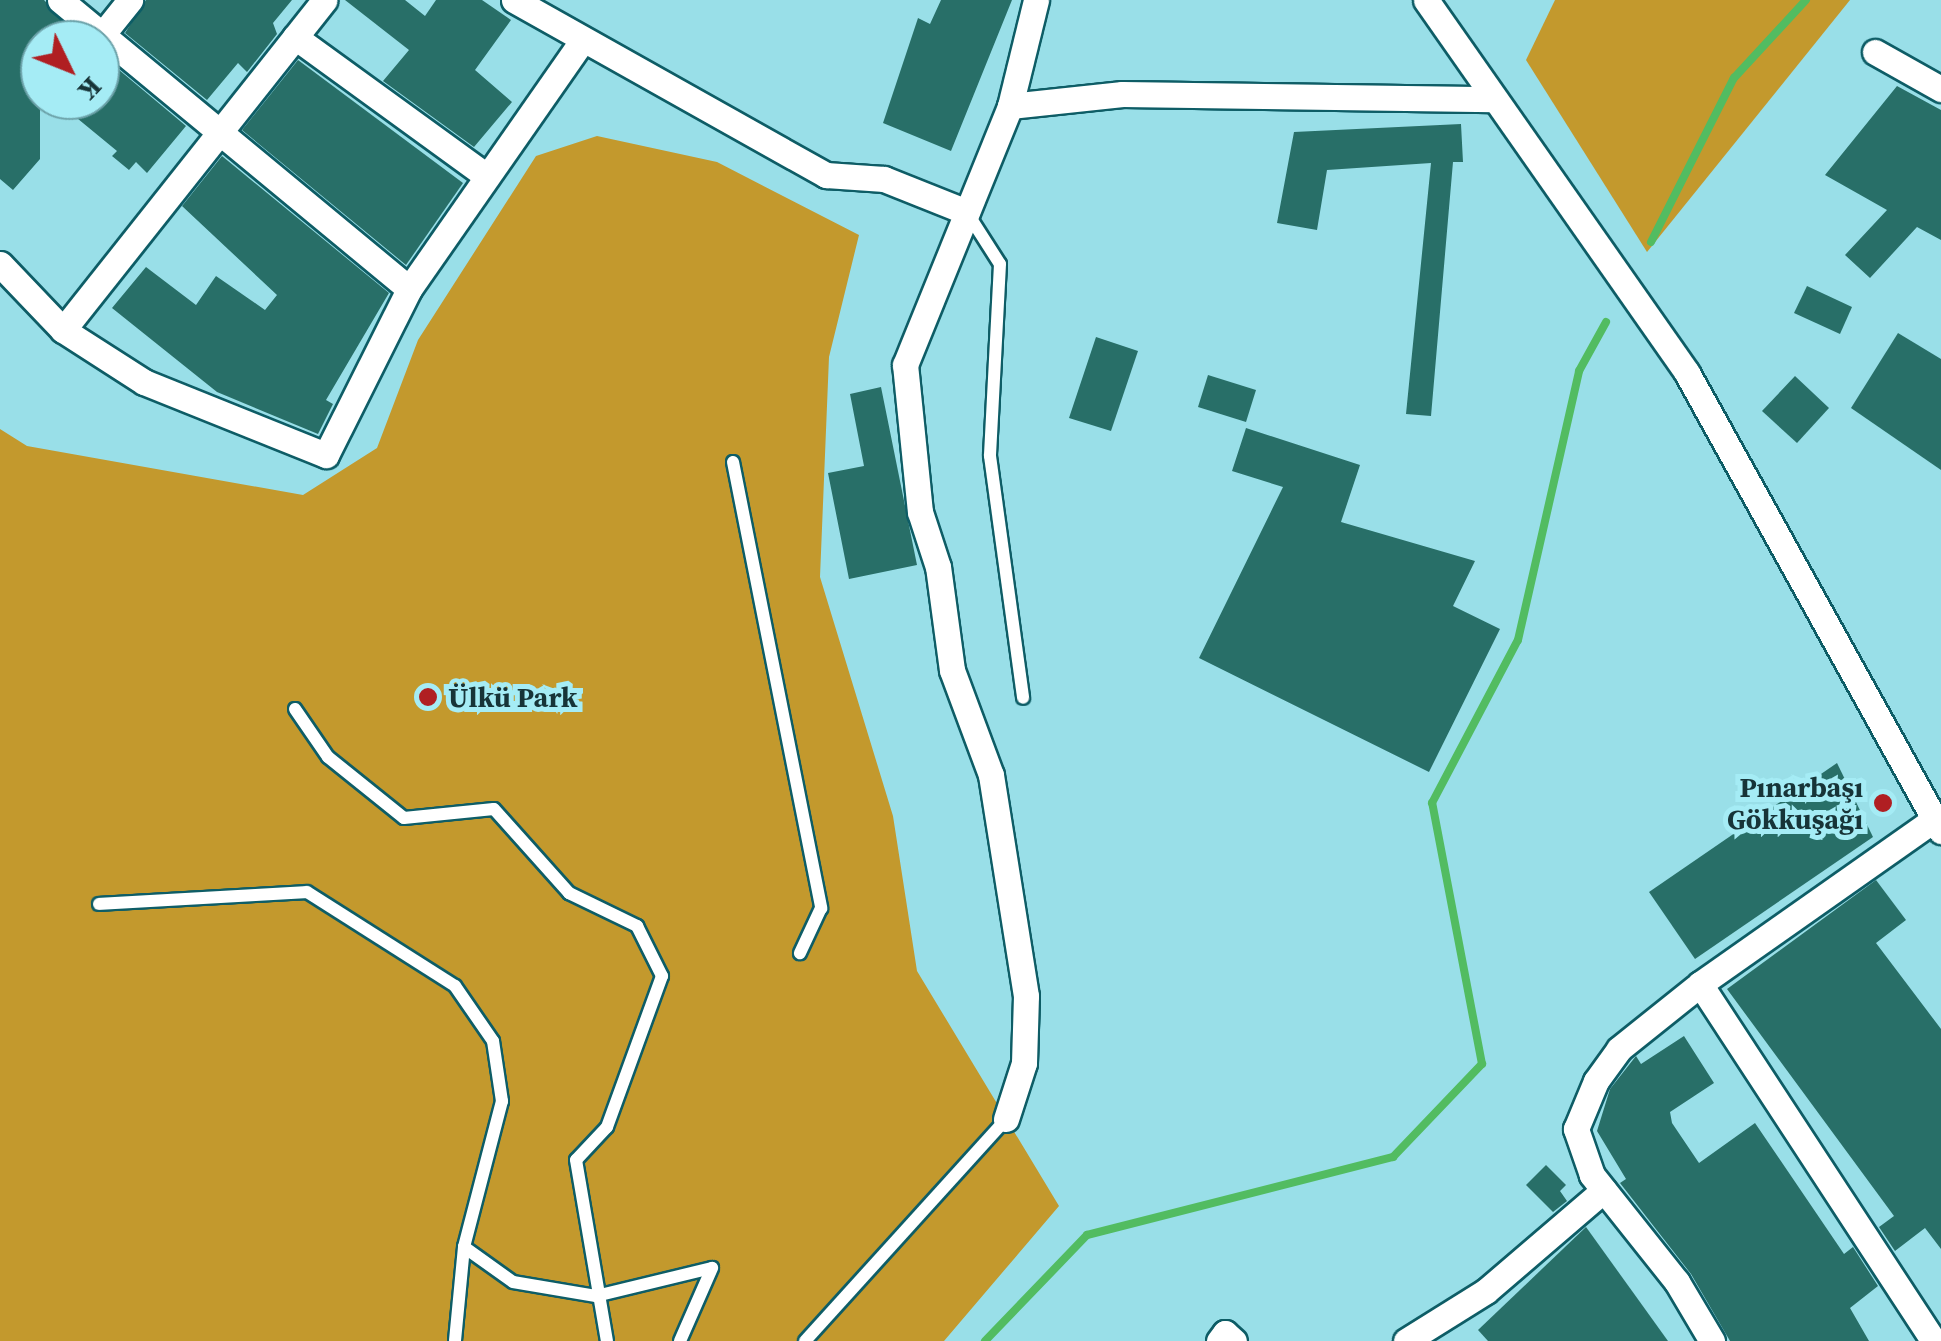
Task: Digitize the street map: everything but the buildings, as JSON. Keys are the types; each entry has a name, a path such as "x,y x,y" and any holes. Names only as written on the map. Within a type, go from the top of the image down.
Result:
{"street":[{"path":"60,0 84,20"},
{"path":"114,20 130,0"},
{"path":"64,330 325,0"},
{"path":"514,0 581,42 826,174 884,179 967,212"},
{"path":"1006,1119 1024,1063 1026,996 991,775 952,670 938,567 920,512 905,365 1010,106 1036,0"},
{"path":"1426,0 1687,373 1938,825 1700,984 1619,1049 1596,1081 1576,1129 1604,1190 1676,1282 1710,1340"},
{"path":"296,37 486,176"},
{"path":"0,264 64,330 144,382 326,455 409,288 581,42"},
{"path":"120,50 409,288"},
{"path":"1874,52 1941,89"},
{"path":"1010,106 1122,94 1494,100"},
{"path":"1700,984 1934,1341"},
{"path":"1406,1341 1486,1291 1604,1190"},
{"path":"1219,1341 1225,1333 1234,1341"}],"lane":[{"path":"967,212 1000,264 990,456 1023,698"},
{"path":"733,462 821,908 800,953"},
{"path":"296,710 328,757 404,818 494,809 569,893 638,926 662,976 607,1127 576,1160 596,1296 608,1341"},
{"path":"99,904 307,892 456,986 493,1041 502,1100 464,1247 455,1341"},
{"path":"806,1341 1006,1119"},
{"path":"464,1247 513,1282 596,1296 712,1268 680,1341"}],"shaded area":[{"path":"1555,0 1850,0 1647,252 1526,60"},
{"name":"Ülkü Park","path":"597,136 717,162 859,235 829,357 820,577 893,816 917,971 1059,1206 944,1341 0,1341 0,429 27,446 303,495 377,448 418,340 536,156"}],"waterway":[{"path":"1651,242 1734,78 1806,0"},
{"path":"985,1341 1087,1235 1393,1157 1482,1064 1432,803 1518,640 1579,371 1606,322"}],"place":[{"name":"Ülkü Park","path":"428,697"},
{"name":"Pınarbaşı Gökkuşağı","path":"1883,803"}]}
